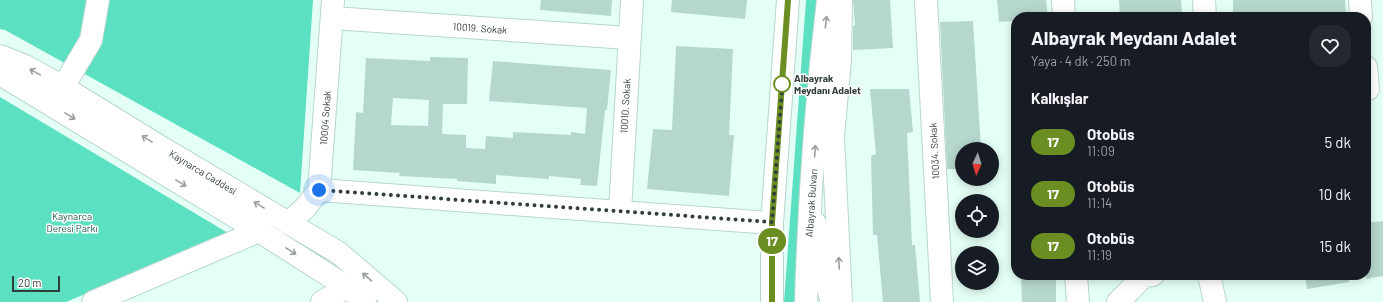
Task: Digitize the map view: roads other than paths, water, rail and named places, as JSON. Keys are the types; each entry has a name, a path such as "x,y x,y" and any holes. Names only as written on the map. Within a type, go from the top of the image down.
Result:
{"street":[{"path":"63,87 91,40 98,0"},
{"name":"10010. Sokak","path":"620,211 632,0"},
{"path":"772,302 772,222 788,0"},
{"name":"Albayrak Bulvarı","path":"806,302 818,104 828,0"},
{"name":"Albayrak Bulvarı","path":"841,0 840,60 833,137 841,302"},
{"name":"10034. Sokak","path":"926,0 942,302"},
{"path":"1063,0 1064,12"},
{"path":"1204,0 1205,12"},
{"path":"1360,0 1361,12"},
{"name":"10019. Sokak","path":"333,9 629,38"},
{"name":"10004 Sokak","path":"319,190 333,9"},
{"name":"Kaynarca Caddesi","path":"0,56 25,66 63,87 339,253 396,302"},
{"name":"Kaynarca Caddesi","path":"0,74 259,231 347,287 364,302"},
{"name":"Albayrak Bulvarı","path":"818,104 833,137"},
{"path":"812,189 821,264 832,302"},
{"path":"288,223 305,208 319,190 772,222"},
{"path":"93,302 259,231"},
{"path":"764,302 772,280"},
{"path":"1076,280 1078,302"},
{"path":"1118,302 1140,280"},
{"path":"1209,280 1215,302"},
{"path":"322,302 347,287"}],"place":[{"name":"Albayrak Meydanı Adalet","path":"782,84"}],"park label":[{"name":"Kaynarca Deresi Parkı","path":"72,222"}]}
